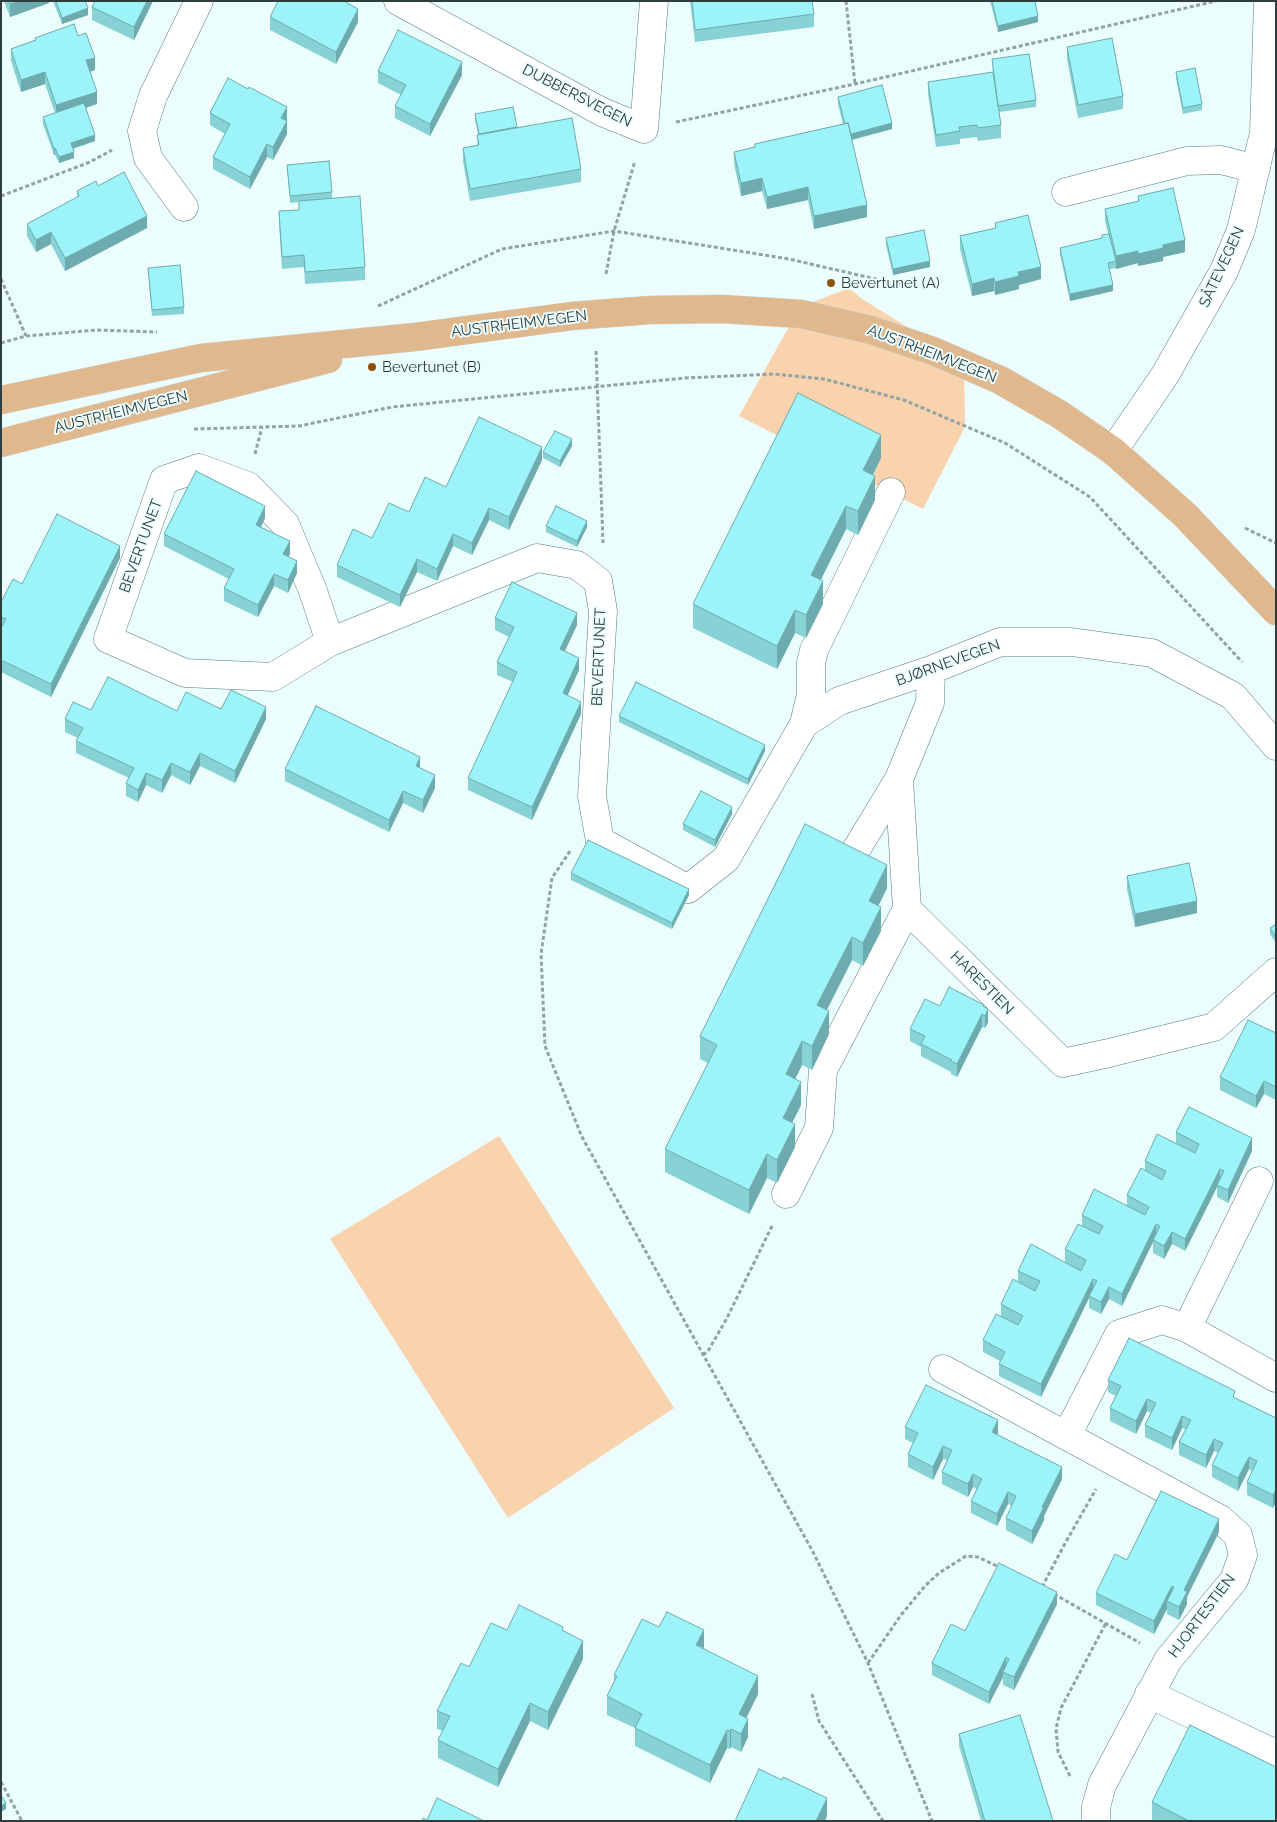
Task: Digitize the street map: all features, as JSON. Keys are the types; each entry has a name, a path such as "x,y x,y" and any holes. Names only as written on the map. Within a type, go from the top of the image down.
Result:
{"main road":[{"name":"AUSTRHEIMVEGEN","path":"1,400 200,358 415,337 572,316 650,310 722,309 801,314 871,330 933,351 1000,380 1059,414 1113,450 1185,515 1276,611"},
{"name":"AUSTRHEIMVEGEN","path":"1,443 415,337"}],"street":[{"path":"184,207 148,158 142,131 153,96 200,1"},
{"name":"DUBBERSVEGEN","path":"398,1 602,112 644,129 654,1"},
{"name":"SÅTEVEGEN","path":"1113,450 1166,375 1224,271 1241,230 1264,133 1268,1"},
{"path":"1066,192 1187,161 1221,160 1256,169"},
{"name":"BEVERTUNET","path":"330,642 313,591 285,524 248,486 199,468 164,480 108,639 185,673 273,677 330,642 537,558 577,565 598,581 603,611 592,796 595,813"},
{"name":"BJØRNEVEGEN","path":"595,813 600,841 688,889 726,859 804,724 811,695 811,663 814,650 891,492"},
{"name":"BJØRNEVEGEN","path":"804,724 839,700 931,670 1000,642 1071,642 1152,653 1233,696 1276,746"},
{"path":"848,863 899,779 930,703 931,670"},
{"path":"786,1194 819,1128 823,1070 907,909 899,779"},
{"name":"HARESTIEN","path":"907,909 1063,1062 1109,1054 1214,1027 1276,972"},
{"path":"1187,1328 1259,1181"},
{"path":"1067,1435 1119,1334 1162,1320 1187,1328 1276,1378"},
{"name":"HJORTESTIEN","path":"943,1369 1220,1519 1238,1535 1243,1555 1234,1580 1168,1660 1102,1785 1096,1814"},
{"path":"1149,1694 1276,1754"}],"path":[{"path":"846,1 855,84"},
{"path":"606,274 614,231 644,129 855,84 1216,1"},
{"path":"1,196 90,162 142,131"},
{"path":"369,308 378,306 502,249 614,231 789,259 906,286"},
{"path":"1,280 26,336"},
{"path":"1,343 26,336 97,330 166,332"},
{"path":"596,351 604,538 598,581"},
{"path":"190,429 299,426 392,407 685,378 774,374 824,379 904,400 1005,443 1090,497 1244,663"},
{"path":"595,813 552,878 541,954 545,1046 582,1137 812,1550 868,1662 932,1821"},
{"path":"703,1355 727,1318 786,1194"},
{"path":"1042,1587 1113,1460"},
{"path":"868,1662 907,1608 925,1586 939,1573 966,1556 978,1557 1003,1568"},
{"path":"1034,1584 1106,1623 1168,1660"},
{"path":"1096,1814 1081,1798 1058,1752 1056,1729 1062,1708 1106,1623"},
{"path":"812,1694 819,1721 883,1821"},
{"path":"1,1782 22,1821"}],"shaded area":[{"path":"849,288 862,299 964,362 965,427 923,509 739,416 800,307"},
{"path":"499,1136 674,1408 508,1518 330,1239"}],"building":[{"path":"56,1 85,1 88,8 62,18"},
{"path":"95,1 147,1 134,27 92,7"},
{"path":"278,1 344,1 358,9 336,52 270,17"},
{"path":"692,1 812,1 814,14 695,30"},
{"path":"992,1 1035,1 1038,16 998,26"},
{"path":"74,24 78,36 86,33 95,58 86,60 97,92 56,105 45,72 21,80 11,49"},
{"path":"398,30 462,62 430,124 395,106 406,85 378,71"},
{"path":"1112,38 1123,96 1078,105 1067,47"},
{"path":"1029,54 1036,100 998,106 992,59"},
{"path":"1195,68 1202,104 1183,108 1176,72"},
{"path":"993,72 1001,125 978,128 977,125 959,127 960,131 936,135 928,82"},
{"path":"228,78 287,107 281,118 287,121 273,147 267,144 250,177 213,157 230,124 210,113"},
{"path":"882,85 892,123 851,134 848,123 845,124 838,97"},
{"path":"84,103 95,135 71,143 74,152 59,157 54,149 43,117"},
{"path":"513,107 517,127 479,134 475,114"},
{"path":"572,118 581,169 470,189 463,148 479,145 477,135"},
{"path":"848,123 867,205 814,216 808,187 767,197 762,178 741,183 734,152 755,147 755,144"},
{"path":"329,161 332,192 290,196 287,165"},
{"path":"124,172 147,216 65,258 51,232 36,240 27,224 79,196 77,191 96,181 98,186"},
{"path":"1173,188 1185,240 1138,254 1138,251 1116,256 1105,209 1139,201 1138,196"},
{"path":"360,196 365,267 305,272 304,255 282,257 279,211 299,210 299,201"},
{"path":"1028,215 1041,267 1018,272 1019,276 995,282 994,278 972,284 960,236 996,228 995,223"},
{"path":"924,230 930,261 893,269 886,238"},
{"path":"1109,234 1116,261 1108,263 1113,285 1070,294 1060,248 1102,238 1102,235"},
{"path":"180,265 184,307 152,310 148,268"},
{"path":"798,393 881,435 863,470 875,476 858,511 846,506 811,575 823,581 806,615 795,610 777,646 693,604"},
{"path":"479,417 542,447 509,517 489,508 472,543 453,534 437,569 417,559 400,595 337,565 353,529 372,538 389,503 409,512 425,477 446,487"},
{"path":"555,431 572,439 560,461 543,452"},
{"path":"196,471 265,506 256,525 290,541 283,554 297,561 288,580 274,574 258,605 224,588 234,569 164,534"},
{"path":"556,506 587,521 577,541 546,526"},
{"path":"57,514 120,546 51,684 1,660 1,628 6,619 1,617 1,602 13,579 22,584"},
{"path":"512,582 577,613 560,649 579,658 563,693 581,702 532,807 468,778 517,672 497,662 514,627 495,618"},
{"path":"108,677 177,711 186,692 221,709 231,690 266,707 235,771 200,753 190,772 171,763 162,780 146,773 138,790 126,783 134,768 76,741 83,728 65,719 73,702 91,710"},
{"path":"636,682 765,745 748,779 619,716"},
{"path":"316,706 420,757 416,766 435,775 423,800 403,791 389,820 285,769"},
{"path":"701,791 732,807 715,840 683,824"},
{"path":"805,824 887,865 869,901 881,907 863,943 852,937 817,1005 829,1011 812,1046 802,1041 786,1074 801,1082 783,1118 795,1124 777,1160 767,1154 749,1190 665,1149 717,1045 700,1036"},
{"path":"588,840 689,889 672,923 571,873"},
{"path":"1189,863 1197,901 1135,914 1127,876"},
{"path":"1276,924 1276,937 1270,928"},
{"path":"949,987 984,1005 988,1009 985,1016 982,1014 957,1064 921,1044 925,1036 910,1029 925,999 940,1006"},
{"path":"1248,1020 1276,1033 1276,1087 1264,1081 1256,1096 1220,1077"},
{"path":"1189,1107 1252,1138 1228,1190 1217,1185 1224,1171 1220,1169 1185,1239 1172,1232 1164,1246 1153,1240 1160,1226 1156,1224 1122,1294 1109,1287 1101,1302 1089,1296 1097,1281 1093,1279 1041,1384 999,1364 1005,1352 983,1340 996,1314 1018,1325 1023,1316 1001,1304 1013,1279 1035,1291 1040,1281 1018,1271 1031,1244 1081,1271 1086,1260 1065,1249 1078,1224 1099,1234 1103,1226 1082,1215 1094,1189 1145,1215 1149,1207 1127,1195 1141,1168 1162,1180 1166,1171 1145,1161 1157,1134 1195,1153 1199,1144 1176,1132"},
{"path":"1129,1338 1235,1391 1233,1397 1276,1418 1276,1490 1273,1495 1247,1482 1257,1461 1249,1457 1238,1478 1212,1465 1223,1443 1214,1439 1206,1455 1179,1442 1191,1420 1182,1416 1172,1438 1145,1425 1156,1403 1147,1399 1136,1421 1110,1408 1121,1386 1108,1380"},
{"path":"926,1385 998,1420 992,1432 1062,1467 1032,1531 1006,1518 1016,1496 1008,1492 997,1514 971,1501 982,1479 973,1474 968,1484 942,1472 952,1450 943,1446 933,1467 908,1454 918,1433 905,1427"},
{"path":"1161,1491 1219,1519 1184,1590 1187,1592 1179,1607 1167,1601 1174,1587 1172,1586 1154,1621 1096,1593 1115,1554 1127,1560"},
{"path":"999,1563 1057,1592 1014,1677 1003,1672 1009,1659 1006,1657 989,1692 932,1663 951,1624 965,1631"},
{"path":"519,1605 563,1627 562,1630 583,1641 548,1712 530,1703 498,1769 438,1740 450,1716 437,1711 461,1663 469,1667 491,1623 507,1630"},
{"path":"667,1612 704,1630 696,1645 758,1676 739,1714 748,1719 741,1734 731,1729 730,1731 727,1730 710,1765 635,1728 642,1714 607,1696 617,1676 614,1675 642,1619 659,1627"},
{"path":"1020,1715 1053,1821 985,1821 959,1734"},
{"path":"1190,1725 1276,1767 1276,1821 1189,1821 1152,1802"},
{"path":"759,1769 782,1780 783,1777 827,1798 816,1821 735,1821"},
{"path":"1,1795 6,1803 1,1806"},
{"path":"437,1798 484,1821 422,1821 423,1818 427,1820"}],"place":[{"name":"Bevertunet (A)","path":"831,283"},
{"name":"Bevertunet (B)","path":"372,367"}]}
